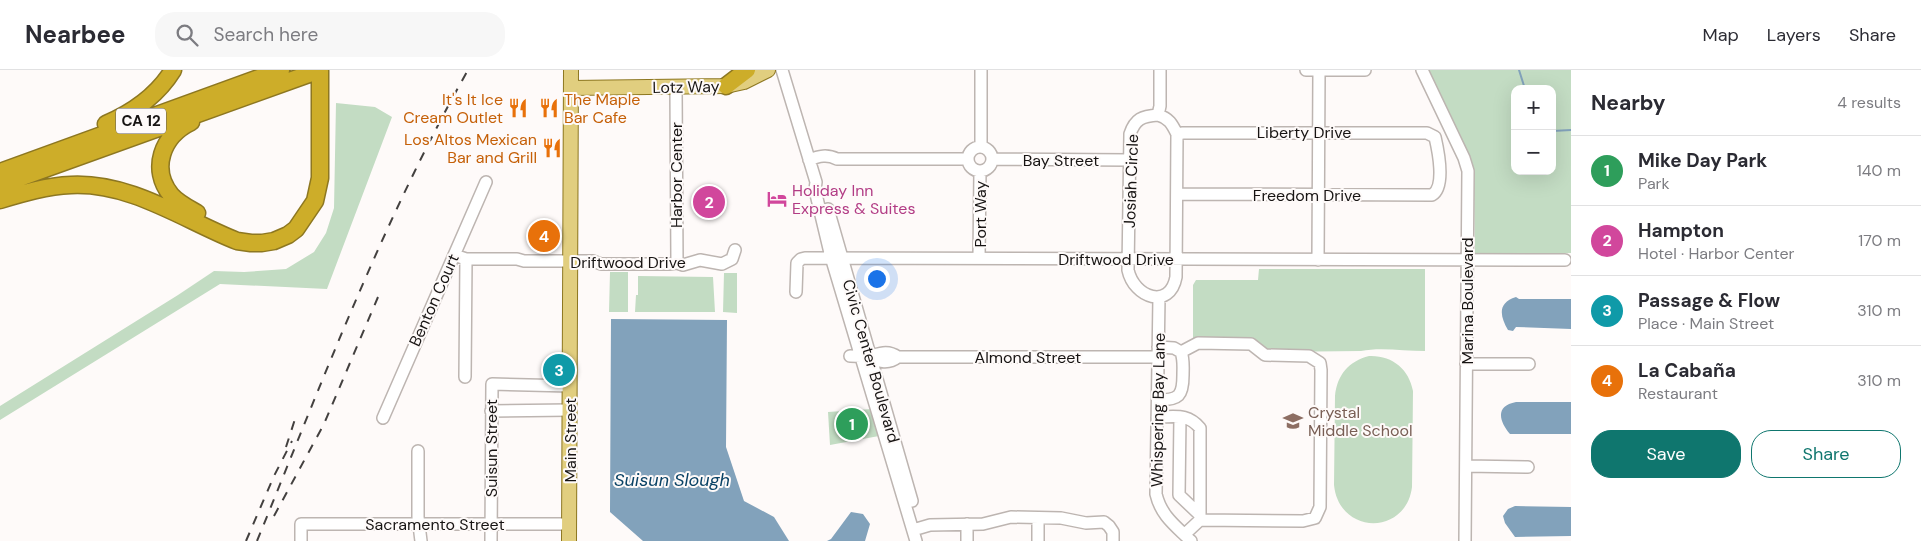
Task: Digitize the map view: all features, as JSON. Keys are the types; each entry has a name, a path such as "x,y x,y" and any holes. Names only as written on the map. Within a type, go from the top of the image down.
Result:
{"highway":[{"path":"0,166 99,127 135,110 159,89 173,70"},
{"name":"CA 12","path":"0,172 282,70"},
{"path":"0,200 56,186 104,187 130,194 224,236 251,243 274,240 296,229 309,212 318,192 320,70"},
{"name":"CA 12","path":"0,185 320,70"},
{"path":"726,86 748,70"},
{"path":"225,105 183,125 172,134 164,147 160,159 164,185 172,197 184,206 227,229 242,234 257,236 273,235 301,222"}],"main road":[{"name":"Main Street","path":"570,541 571,70"},
{"name":"Lotz Way","path":"571,88 726,86 744,82 768,70"}],"street":[{"name":"Civic Center Boulevard","path":"782,70 816,182 815,190 836,257 860,356 916,533 924,541"},
{"path":"981,70 981,147"},
{"path":"1158,116 1160,106 1160,70"},
{"path":"1306,70 1365,70"},
{"path":"1318,260 1319,70"},
{"name":"Marina Boulevard","path":"1422,70 1464,158 1468,171 1465,541"},
{"name":"Harbor Center","path":"676,88 677,263"},
{"name":"Josiah Circle","path":"1159,297 1140,292 1135,287 1130,276 1128,259 1130,134 1134,124 1140,118 1158,116 1165,117 1177,134"},
{"name":"Liberty Drive","path":"1177,134 1318,132 1432,134 1435,137 1440,157 1436,192"},
{"path":"1159,297 1168,292 1175,283 1177,134"},
{"name":"Port Way","path":"981,147 990,152 992,159 987,170 980,171 973,169 968,159 973,150 981,147"},
{"path":"809,160 968,159"},
{"name":"Bay Street","path":"992,159 1129,160"},
{"name":"Port Way","path":"979,258 980,171"},
{"name":"Benton Court","path":"383,418 486,182"},
{"name":"Freedom Drive","path":"1177,194 1432,195 1436,192"},
{"name":"Driftwood Drive","path":"454,255 466,259 594,261 601,264 677,263 683,265 700,260 722,264 732,259 735,250"},
{"name":"Driftwood Drive","path":"796,292 797,263 801,259 806,258 1565,260"},
{"path":"465,377 466,259"},
{"name":"Whispering Bay Lane","path":"1159,297 1156,494 1159,506 1188,538"},
{"path":"1158,400 1175,399 1180,394 1183,388 1183,358 1181,352 1198,343 1251,344 1265,355 1309,356 1320,363 1322,370 1320,507 1315,518 1303,521 1200,517 1179,495 1180,417"},
{"name":"Almond Street","path":"860,356 877,352 892,352 898,356 1158,352 1174,348 1181,352"},
{"path":"1466,364 1529,364"},
{"name":"Suisun Street","path":"491,541 492,384 570,386"},
{"path":"491,411 570,410"},
{"path":"1157,417 1192,419 1200,428 1200,517 1188,538"},
{"path":"418,451 421,541"},
{"path":"1466,466 1528,467"},
{"path":"916,533 930,525 983,524 1011,517 1061,518 1086,523 1104,522 1113,532 1113,541"},
{"path":"1038,518 1038,541"},
{"name":"Sacramento Street","path":"301,541 301,524 570,524"},
{"path":"967,524 967,541"}],"green space":[{"path":"1416,70 1571,70 1571,253 1475,255 1474,188"},
{"path":"336,103 375,107 392,117 327,289 220,284 0,420 0,406 214,271 244,272 286,269 314,252 326,233 334,208"},
{"path":"1259,269 1425,269 1425,351 1384,349 1266,352 1258,346 1193,345 1193,285 1196,280 1258,280"},
{"path":"610,272 628,272 628,312 609,312"},
{"path":"724,273 737,273 737,313 723,312"},
{"path":"638,276 713,277 715,312 635,312 636,295 638,295"},
{"path":"1369,356 1385,358 1398,365 1408,376 1413,391 1412,487 1407,503 1398,514 1386,521 1373,523 1359,521 1347,513 1339,501 1334,485 1336,388 1341,375 1350,365"},
{"path":"872,409 879,436 830,445 828,412"}],"water":[{"path":"1516,297 1519,299 1571,299 1571,329 1516,327 1513,331 1508,330 1503,320 1502,310 1506,303"},
{"name":"Suisun Slough","path":"611,319 727,320 726,447 744,501 774,517 789,541 643,541 610,512"},
{"path":"1516,402 1571,402 1571,434 1510,434 1503,424 1501,415 1505,407"},
{"path":"1515,506 1571,507 1571,536 1515,537 1505,523 1503,516 1508,509"},
{"path":"851,512 863,514 870,524 865,541 827,541 831,539"}],"waterway":[{"path":"1519,70 1524,85"},
{"path":"1556,131 1571,130"}],"railway":[{"path":"257,541 381,243 437,127 468,70"},
{"path":"274,516 324,424 378,297"},
{"path":"286,447 296,416"},
{"path":"246,541 274,476 292,441"}],"place":[{"name":"It's It Ice Cream Outlet","path":"518,108"},
{"name":"The Maple Bar Cafe","path":"549,108"},
{"name":"Los Altos Mexican Bar and Grill","path":"552,148"},
{"name":"Holiday Inn Express & Suites","path":"777,199"},
{"name":"Hampton","path":"709,202"},
{"name":"La Cabaña","path":"544,236"},
{"name":"Passage & Flow","path":"559,370"},
{"name":"Crystal Middle School","path":"1293,421"},
{"name":"Mike Day Park","path":"852,424"}]}
